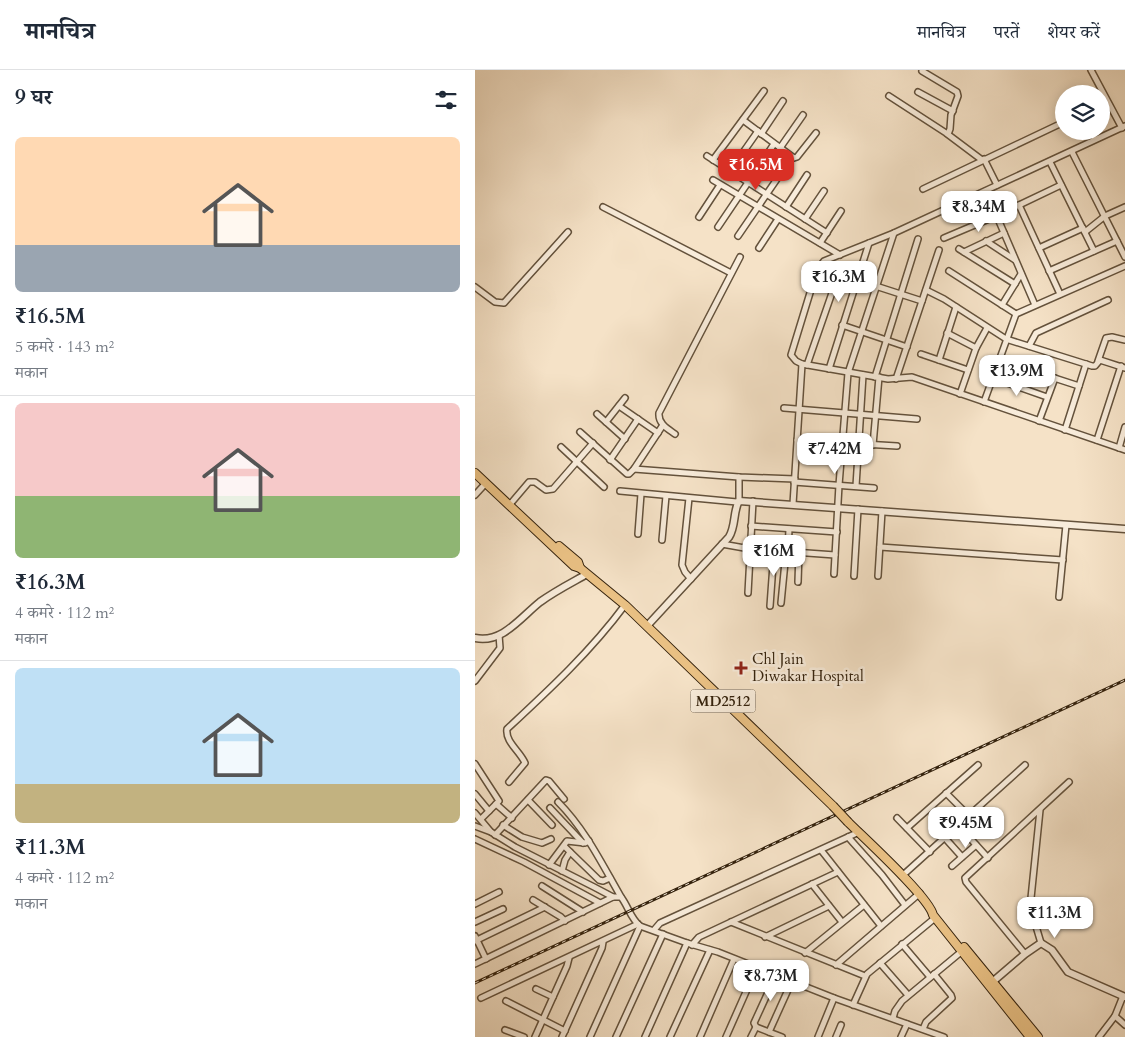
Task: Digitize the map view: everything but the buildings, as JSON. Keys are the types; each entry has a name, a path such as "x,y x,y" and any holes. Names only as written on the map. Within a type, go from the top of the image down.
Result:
{"main road":[{"name":"MD2512","path":"475,466 578,562 580,568"},
{"name":"MD2512","path":"475,473 574,566 580,568 625,604 903,876 919,893 961,952 1038,1037"},
{"name":"MD2512","path":"933,914 937,913 1030,1037"}],"street":[{"path":"1091,70 1123,127 1110,133"},
{"path":"922,71 957,92 957,100 948,134"},
{"path":"713,160 764,92"},
{"path":"918,92 953,111"},
{"path":"889,96 983,159 997,186"},
{"path":"730,171 783,101"},
{"path":"780,148 803,115"},
{"path":"743,120 792,157"},
{"path":"923,189 1055,126"},
{"path":"738,236 792,157 797,156 816,133"},
{"path":"1095,140 820,265 791,351 793,358 805,365 877,377 896,379 903,376 912,377 1125,450"},
{"path":"718,227 774,144"},
{"path":"1072,152 1125,256"},
{"path":"707,156 827,233"},
{"path":"1050,162 1094,251"},
{"path":"785,206 807,175"},
{"path":"713,180 840,255"},
{"path":"699,217 720,184"},
{"path":"944,238 997,216 1061,185"},
{"path":"805,219 824,191"},
{"path":"985,191 1035,305"},
{"path":"1019,205 1060,294"},
{"path":"603,208 731,273"},
{"path":"1039,248 1084,230 1105,216 1125,208"},
{"path":"820,244 841,211"},
{"path":"759,248 778,219"},
{"path":"475,287 495,302 504,303 568,232"},
{"path":"834,574 848,373 894,233"},
{"path":"1004,233 962,250 1015,284"},
{"path":"873,445 877,377 886,340 918,239"},
{"path":"986,241 1015,260"},
{"path":"1049,271 1117,241"},
{"path":"829,369 869,243"},
{"path":"896,379 939,250"},
{"path":"675,434 663,425 659,413 740,257"},
{"path":"984,402 1016,314 1125,266"},
{"path":"949,271 1016,314"},
{"path":"1002,305 1021,274"},
{"path":"857,280 922,301"},
{"path":"793,504 799,409 805,365 833,290"},
{"path":"926,290 1006,339 1086,364 1095,366 1106,338 1112,337 1125,340"},
{"path":"1029,346 1036,333 1108,300"},
{"path":"939,360 956,307"},
{"path":"842,324 907,347"},
{"path":"960,394 976,348 987,328"},
{"path":"947,333 976,348"},
{"path":"921,354 968,370"},
{"path":"999,360 1079,386"},
{"path":"1097,440 1123,367 1098,361"},
{"path":"1065,430 1086,364"},
{"path":"856,486 863,375"},
{"path":"993,378 1047,397"},
{"path":"1039,421 1055,378"},
{"path":"606,422 625,398"},
{"path":"619,406 658,433"},
{"path":"784,408 917,419"},
{"path":"597,414 625,438"},
{"path":"610,460 638,419"},
{"path":"580,432 610,460 629,474 663,425"},
{"path":"1119,448 1125,427"},
{"path":"797,440 897,446"},
{"path":"512,502 529,482 535,482 546,490 553,489 593,443"},
{"path":"561,447 604,487"},
{"path":"633,469 874,488"},
{"path":"647,626 732,533 738,501 739,477"},
{"path":"475,495 486,483"},
{"path":"620,491 689,498 753,501 1125,529"},
{"path":"638,534 641,494"},
{"path":"662,540 666,496"},
{"path":"689,498 682,566 691,579"},
{"path":"748,594 753,501"},
{"path":"854,576 858,509"},
{"path":"878,576 882,511"},
{"path":"1059,597 1066,525"},
{"path":"751,526 837,532"},
{"path":"781,603 789,529"},
{"path":"723,544 750,549 835,555"},
{"path":"880,547 1063,560"},
{"path":"771,606 774,551"},
{"path":"798,582 799,552"},
{"path":"475,638 488,639 499,635 541,602 587,574"},
{"path":"509,782 525,763 510,741 507,729 603,633 625,604"},
{"path":"475,681 500,648 499,635"},
{"path":"475,764 497,798 497,803 508,822 522,837 542,843 551,839"},
{"path":"907,828 978,765"},
{"path":"903,876 1025,765"},
{"path":"493,833 508,822 547,780 564,799"},
{"path":"1025,954 965,880 1069,782"},
{"path":"946,793 969,816"},
{"path":"475,794 489,811"},
{"path":"527,800 552,825"},
{"path":"558,802 576,821 586,842 639,925 735,958 834,998 944,1037"},
{"path":"481,819 497,803"},
{"path":"550,808 586,842"},
{"path":"1040,810 1031,898 1032,913 1041,943 1052,950 1069,972 1124,997 1115,1016 1099,1037"},
{"path":"475,813 493,833"},
{"path":"897,818 930,852"},
{"path":"475,826 493,833 549,865 613,896 621,897"},
{"path":"959,826 988,858"},
{"path":"654,930 660,923 859,832"},
{"path":"848,837 882,875 905,906"},
{"path":"945,838 962,857"},
{"path":"475,839 524,862 600,903"},
{"path":"549,865 570,840 586,842"},
{"path":"952,866 976,845"},
{"path":"564,846 599,880 603,881 610,878"},
{"path":"821,850 881,926"},
{"path":"562,871 569,852"},
{"path":"645,1037 690,944 699,937 838,872"},
{"path":"812,884 842,922"},
{"path":"542,886 583,912"},
{"path":"475,904 499,892"},
{"path":"836,964 919,893"},
{"path":"475,964 565,922 613,896"},
{"path":"533,900 561,917 565,922"},
{"path":"805,953 864,905"},
{"path":"765,937 829,906"},
{"path":"486,959 476,939 545,907"},
{"path":"475,922 503,909"},
{"path":"853,1004 865,976 933,914"},
{"path":"731,922 865,976"},
{"path":"481,998 639,925"},
{"path":"590,1037 639,925"},
{"path":"616,1037 663,934"},
{"path":"562,1037 603,942"},
{"path":"990,983 1041,943"},
{"path":"902,944 952,998 926,1022 923,1029"},
{"path":"670,1037 710,950"},
{"path":"893,1018 898,1006 908,995 961,952"},
{"path":"535,1037 569,958"},
{"path":"701,1037 735,958"},
{"path":"880,963 908,995"},
{"path":"726,1037 757,968"},
{"path":"751,1037 756,1027 754,1023 776,975"},
{"path":"769,1032 792,981"},
{"path":"536,989 553,997"},
{"path":"818,1037 834,998"},
{"path":"506,1001 565,1031"},
{"path":"1115,1016 1125,1024"},
{"path":"901,1037 907,1024"},
{"path":"836,1037 841,1025"},
{"path":"756,1027 779,1036"},
{"path":"505,1030 524,1037"}],"railway":[{"path":"475,983 1125,680"}],"place":[{"name":"Chl Jain Diwakar Hospital","path":"741,668"}]}
